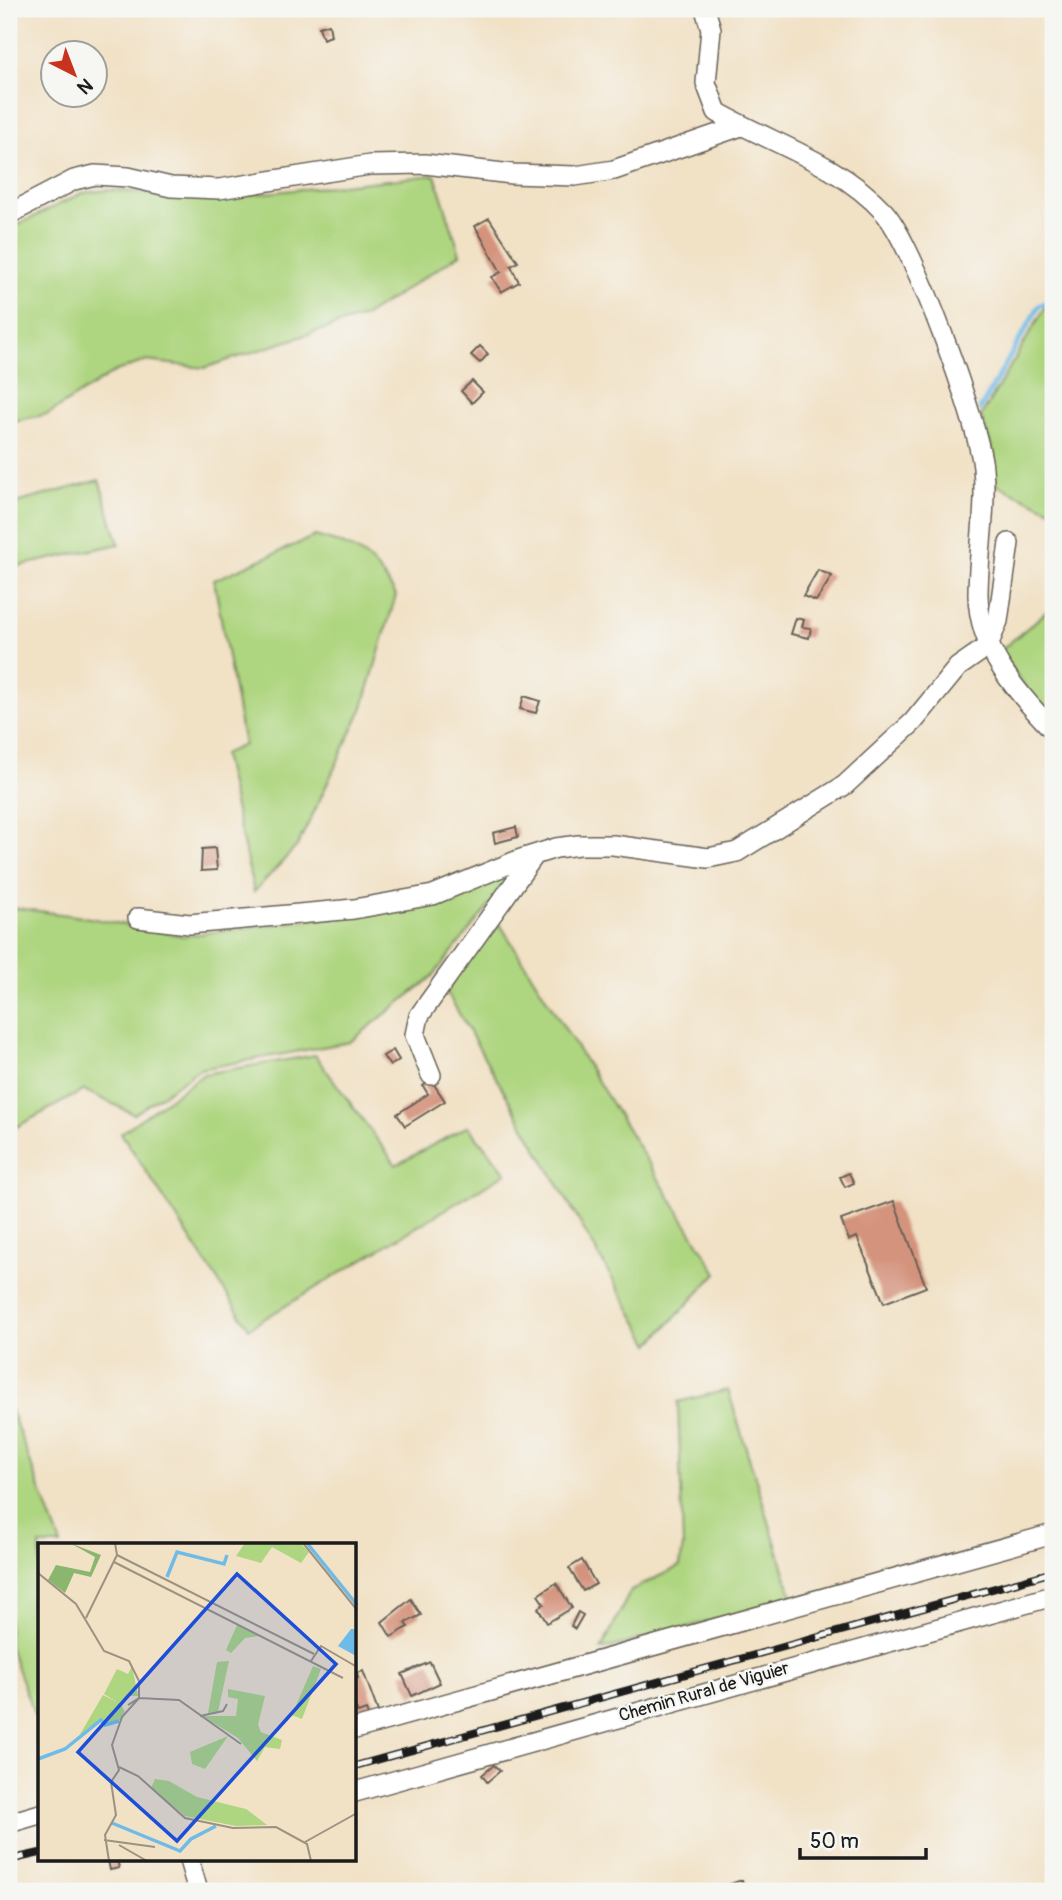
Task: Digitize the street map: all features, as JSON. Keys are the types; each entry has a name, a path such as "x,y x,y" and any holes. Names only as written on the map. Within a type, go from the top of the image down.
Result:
{"street":[{"path":"705,9 711,29 706,83 709,97 717,112 741,126 802,152 871,200 885,213 909,252 979,443 984,492 978,597 988,646 1009,679 1053,730"},
{"path":"9,214 74,180 96,175 128,177 171,187 219,189 370,165 425,164 512,174 575,176 614,170 741,126"},
{"path":"138,918 188,924 354,909 433,895 556,848 579,845 613,845 708,858 737,852 845,785 913,722 958,667 988,646 998,621 1009,543"},
{"path":"431,1075 415,1035 419,1016 534,856"},
{"path":"357,1728 1053,1534"},
{"name":"Chemin Rural de Viguier","path":"357,1791 1053,1596"},
{"path":"9,1823 38,1815"},
{"path":"190,1862 198,1891"}],"green space":[{"path":"435,175 460,254 365,316 204,368 146,361 116,371 48,414 9,422 9,229 82,193 109,190 208,199"},
{"path":"1046,306 1053,309 1053,511 995,484 994,454 981,416"},
{"path":"99,480 119,544 9,568 9,505"},
{"path":"315,536 344,545 363,555 379,570 396,595 363,707 314,812 297,846 254,892 223,754 244,745 214,580"},
{"path":"1053,581 1053,719 1035,702 1000,651 1052,607"},
{"path":"516,872 432,977 350,1042 200,1069 134,1114 84,1090 9,1131 9,907 90,918 183,936 424,905"},
{"path":"500,924 717,1273 650,1344 443,986"},
{"path":"315,1055 396,1165 468,1126 506,1173 249,1328 121,1133 204,1074"},
{"path":"728,1390 793,1599 601,1650 631,1590 680,1566 683,1546 678,1402"},
{"path":"9,1405 60,1543 38,1543 38,1725 9,1647"}],"building":[{"path":"329,24 331,36 323,39 319,27"},
{"path":"489,218 518,262 511,266 519,282 501,292 492,277 501,272 475,226"},
{"path":"480,346 488,354 480,363 471,355"},
{"path":"472,381 483,392 472,403 461,391"},
{"path":"818,570 832,576 816,601 803,596"},
{"path":"796,618 804,620 802,627 811,628 809,638 791,634"},
{"path":"524,696 540,701 536,713 520,709"},
{"path":"516,827 518,837 495,843 493,833"},
{"path":"215,848 217,870 201,871 202,849"},
{"path":"393,1050 399,1060 390,1066 383,1056"},
{"path":"431,1080 445,1101 405,1126 397,1114 428,1094 423,1086"},
{"path":"849,1173 854,1183 845,1187 840,1177"},
{"path":"894,1201 926,1287 884,1303 857,1237 849,1240 841,1220"},
{"path":"582,1560 596,1584 583,1591 569,1568"},
{"path":"556,1583 572,1608 547,1623 538,1608 544,1604 538,1595"},
{"path":"411,1599 421,1615 405,1623 408,1627 391,1637 382,1622"},
{"path":"578,1612 583,1615 575,1629 571,1626"},
{"path":"430,1662 440,1683 412,1696 402,1674"},
{"path":"363,1671 380,1717 370,1720 366,1710 358,1713 357,1673"},
{"path":"494,1765 500,1771 487,1782 482,1775"},
{"path":"108,1862 118,1862 119,1868 110,1870"},
{"path":"742,1880 745,1889 722,1891 721,1887"}],"waterway":[{"path":"980,409 1039,306 1047,302 1053,303"}],"railway":[{"path":"357,1765 1053,1572"},
{"path":"9,1860 38,1853"}]}
